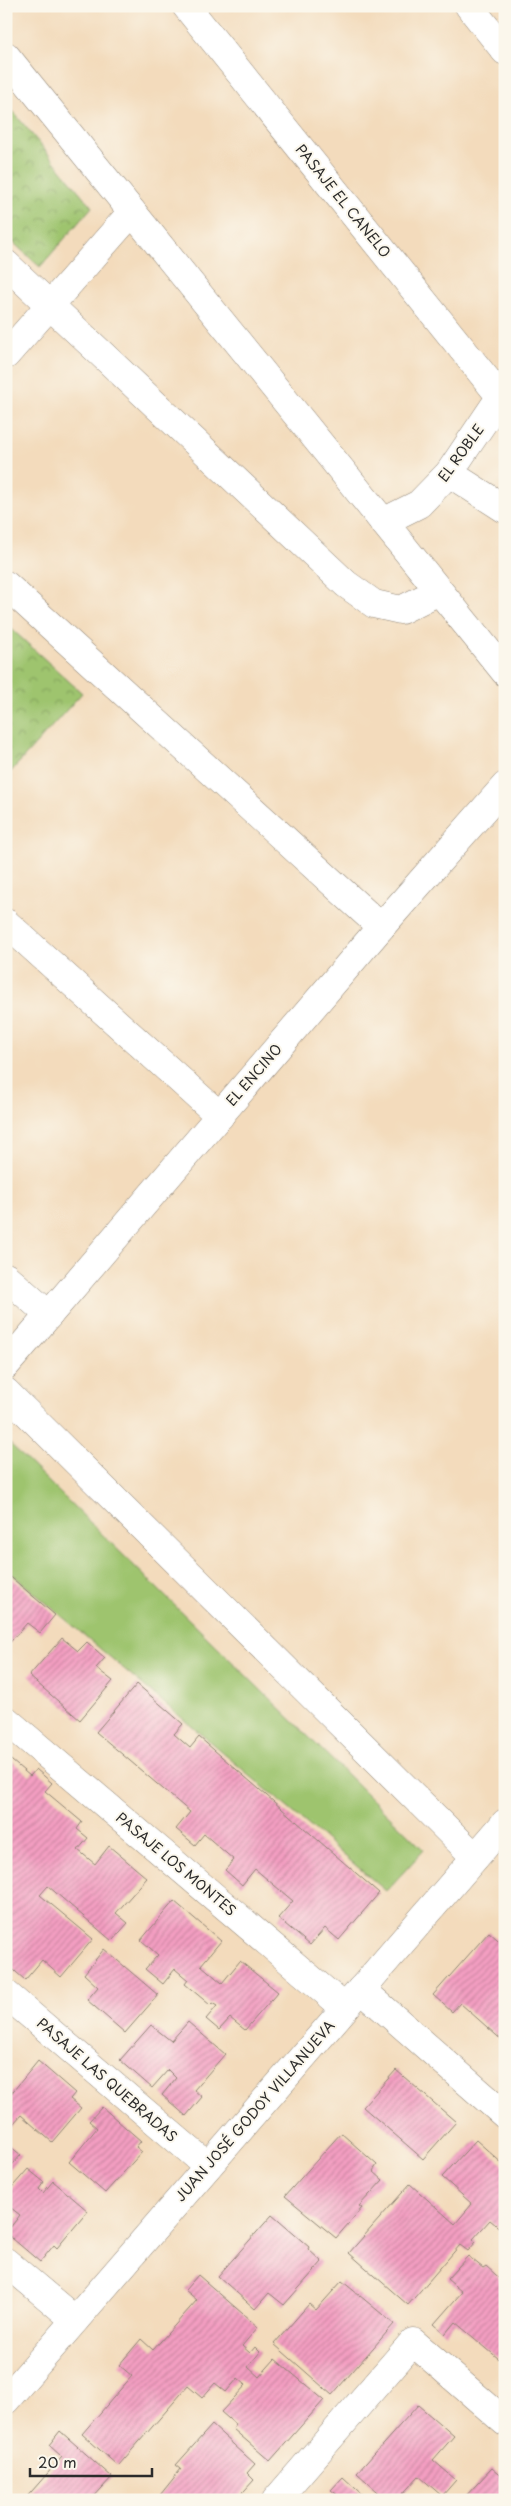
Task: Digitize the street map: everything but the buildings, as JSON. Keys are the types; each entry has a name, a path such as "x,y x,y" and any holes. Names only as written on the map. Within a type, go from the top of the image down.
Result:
{"street":[{"name":"PASAJE EL CANELO","path":"186,6 502,393"},
{"path":"469,6 505,51"},
{"path":"6,56 505,672"},
{"path":"6,354 132,212"},
{"path":"6,264 346,584 374,604 401,610 439,591"},
{"name":"EL ROBLE","path":"383,522 419,504 449,473 502,393"},
{"path":"449,473 505,509"},
{"path":"6,586 381,927"},
{"name":"EL ENCINO","path":"6,1365 381,927 505,786"},
{"path":"6,923 220,1116"},
{"path":"6,1277 49,1315"},
{"path":"6,1392 475,1857"},
{"name":"PASAJE LOS MONTES","path":"6,1720 353,1998 505,2115"},
{"name":"JUAN JOSÉ GODOY VILLANUEVA","path":"6,2400 505,1823"},
{"name":"PASAJE LAS QUEBRADAS","path":"6,1994 208,2166"},
{"path":"6,2262 75,2320"},
{"path":"276,2500 412,2342 505,2422"}],"green space":[{"path":"6,103 92,207 40,267 6,236"},
{"path":"6,624 82,693 6,777"},
{"path":"6,1440 424,1850 386,1891 6,1569"}]}
